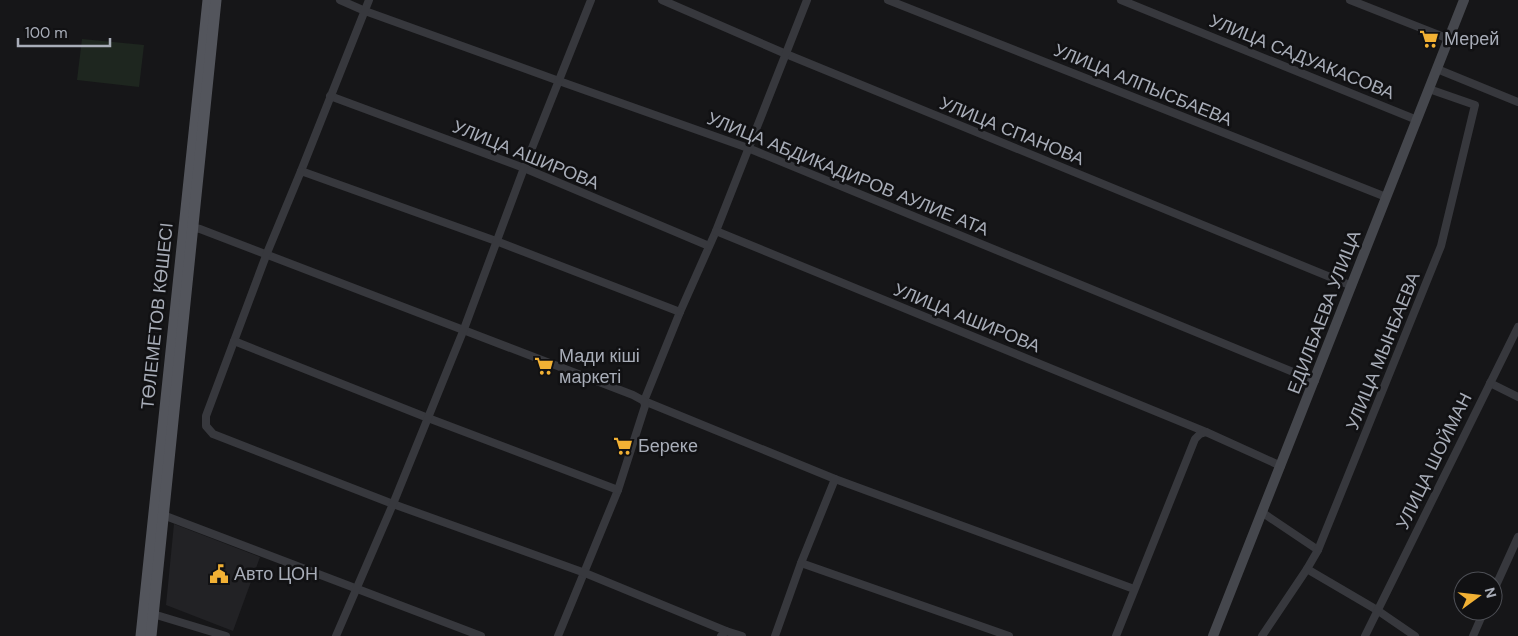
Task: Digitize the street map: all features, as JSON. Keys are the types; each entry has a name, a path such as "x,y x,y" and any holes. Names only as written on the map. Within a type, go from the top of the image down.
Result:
{"main road":[{"name":"ТӨЛЕМЕТОВ КӨШЕСІ","path":"151,636 208,0"},
{"name":"ТӨЛЕМЕТОВ КӨШЕСІ","path":"141,636 156,490 216,0"},
{"path":"156,490 163,515"}],"street":[{"name":"УЛИЦА АБДИКАДИРОВ АУЛИЕ АТА","path":"340,0 365,11 748,148 1315,380"},
{"path":"369,0 267,253 206,416 206,426 213,434 393,504 585,573 724,634 742,636"},
{"path":"336,636 393,504 464,329 524,168 591,0"},
{"name":"УЛИЦА СПАНОВА","path":"662,0 786,54 1352,286"},
{"path":"558,636 618,490 645,406 644,402 680,312 716,231 807,0"},
{"name":"УЛИЦА АЛПЫСБАЕВА","path":"888,0 1386,197"},
{"name":"УЛИЦА САДУАКАСОВА","path":"1121,0 1417,120"},
{"path":"1350,0 1449,40"},
{"name":"ЕДИЛБАЕВА УЛИЦА","path":"1213,636 1282,466 1464,0"},
{"path":"1437,69 1518,102"},
{"name":"УЛИЦА МЫНБАЕВА","path":"1262,636 1318,550 1441,246 1475,105 1429,89"},
{"name":"УЛИЦА АШИРОВА","path":"330,96 524,168 709,246"},
{"path":"301,171 496,241 680,312"},
{"path":"189,227 267,253 633,395 644,402 835,478 1134,589"},
{"name":"УЛИЦА АШИРОВА","path":"716,231 1206,432 1282,466"},
{"name":"УЛИЦА ШОЙМАН","path":"1365,636 1518,326"},
{"path":"234,341 428,418 618,490"},
{"path":"1490,384 1518,398"},
{"path":"1116,636 1195,439 1200,434 1206,432"},
{"path":"775,636 801,563 835,478"},
{"path":"1263,513 1318,550"},
{"path":"163,515 481,636"},
{"path":"1503,571 1518,537"},
{"path":"801,563 1010,636"},
{"path":"1307,569 1378,610 1415,636"},
{"path":"153,614 226,636"},
{"path":"1473,636 1480,621"}],"shaded area":[{"path":"82,39 144,45 139,87 77,80"},
{"path":"174,524 260,557 233,631 166,605"}],"place":[{"name":"Мерей","path":"1429,39"},
{"name":"Мади кіші маркеті","path":"544,366"},
{"name":"Береке","path":"623,446"},
{"name":"Авто ЦОН","path":"219,574"}]}
